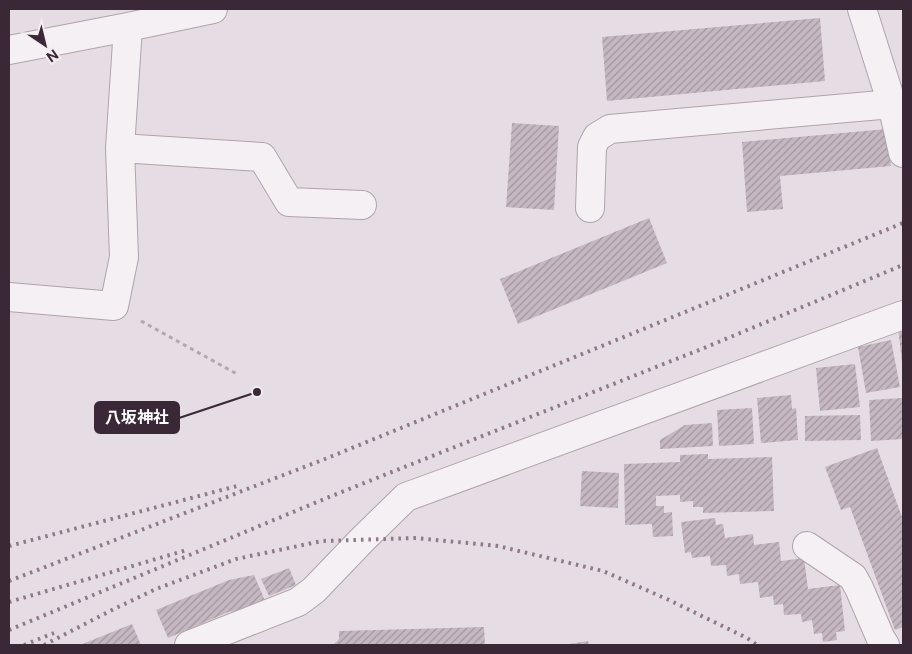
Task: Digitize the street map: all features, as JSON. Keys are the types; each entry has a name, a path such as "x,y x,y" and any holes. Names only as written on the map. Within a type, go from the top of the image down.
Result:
{"street":[{"path":"9,50 140,20 213,9"},
{"path":"862,9 892,104 902,143"},
{"path":"9,298 114,306 124,257 120,148 140,20"},
{"path":"590,208 592,148 597,137 610,129 892,104"},
{"path":"120,148 262,157 289,202 362,205"},
{"path":"189,645 298,602 314,590 406,497 903,315"},
{"path":"807,546 853,577 881,639 886,645"}],"path":[{"path":"114,306 237,374"}],"building":[{"path":"820,18 825,81 607,101 602,37"},
{"path":"512,123 559,126 554,210 506,207"},
{"path":"887,129 891,166 780,176 783,209 747,212 742,142"},
{"path":"649,218 667,263 518,324 500,279"},
{"path":"903,326 903,362 902,362 898,327"},
{"path":"891,340 900,387 866,393 858,347"},
{"path":"855,364 860,407 820,411 816,368"},
{"path":"791,395 792,409 796,408 798,440 761,443 757,398"},
{"path":"903,398 903,439 871,441 869,400"},
{"path":"752,408 754,444 719,446 717,410"},
{"path":"860,415 861,440 805,441 805,416"},
{"path":"712,423 713,446 660,449 660,440 685,425"},
{"path":"877,448 903,520 903,627 895,630 850,507 841,510 825,467"},
{"path":"708,454 708,459 772,457 774,511 703,513 703,507 693,507 693,501 680,502 680,495 656,496 656,506 664,506 664,513 672,512 673,536 653,537 652,524 625,525 624,464 680,462 680,455"},
{"path":"582,471 619,473 618,508 580,506"},
{"path":"715,518 716,525 723,524 725,538 753,534 754,545 779,542 781,561 804,558 808,589 840,585 845,631 836,632 837,640 823,642 822,633 814,634 812,620 802,622 801,614 784,615 783,604 774,605 773,596 760,598 758,582 740,584 739,574 727,576 726,565 711,566 710,556 692,558 691,552 685,553 681,522"},
{"path":"289,568 296,585 269,596 261,579"},
{"path":"254,575 266,603 234,616 231,611 168,638 156,610 229,580"},
{"path":"132,624 141,645 80,645"},
{"path":"484,627 485,645 333,645 339,639 339,631"},
{"path":"588,641 589,645 569,644"}],"railway":[{"path":"9,581 325,459 903,223"},
{"path":"9,630 334,495 704,348 903,265"},
{"path":"9,546 237,486"},
{"path":"44,645 156,589 236,559 322,541 416,538 498,546 603,571 669,600 747,638 757,645"},
{"path":"9,602 187,550"},
{"path":"24,645 54,633"}],"place":[{"name":"八坂神社","path":"257,392"}]}
